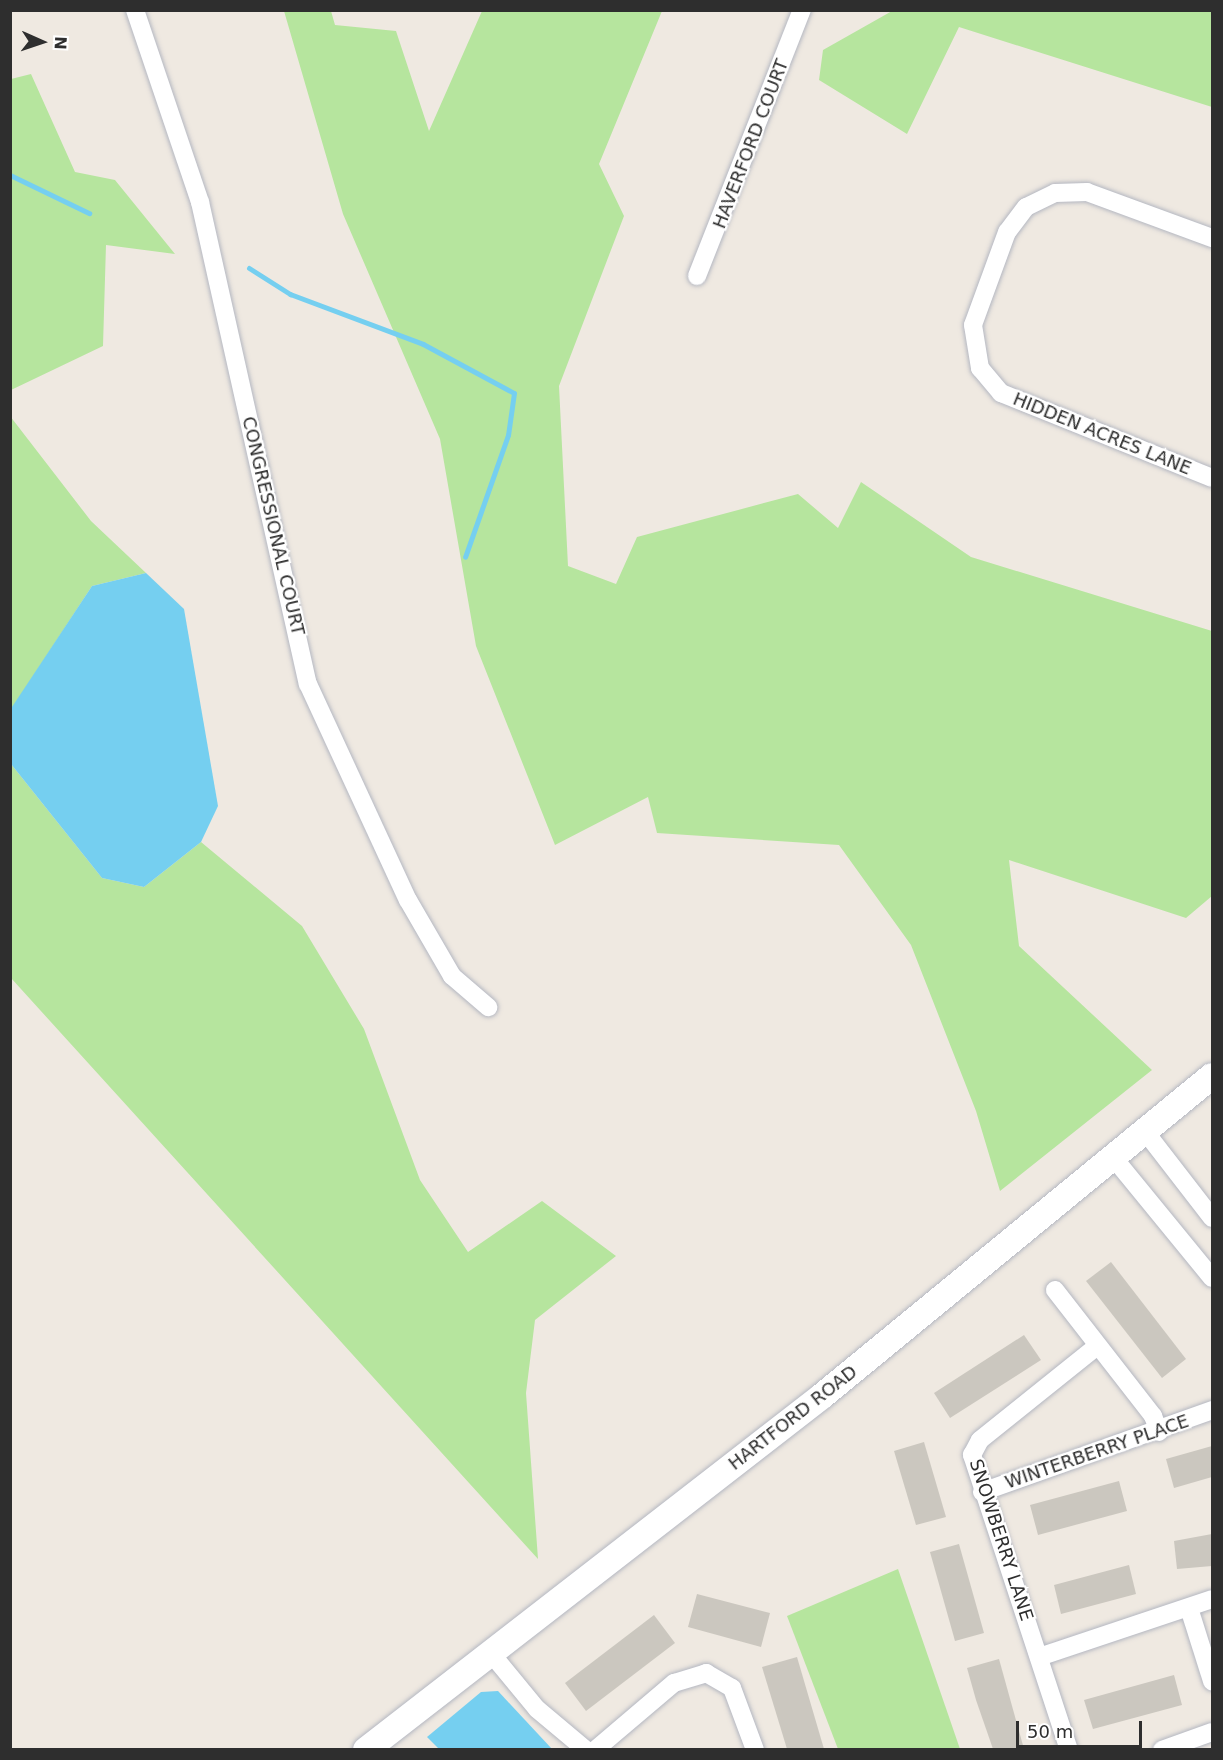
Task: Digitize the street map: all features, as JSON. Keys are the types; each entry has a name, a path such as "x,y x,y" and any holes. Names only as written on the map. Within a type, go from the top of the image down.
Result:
{"main road":[{"name":"HARTFORD ROAD","path":"366,1749 822,1396 1212,1076"}],"street":[{"name":"CONGRESSIONAL COURT","path":"135,10 201,202 308,684 327,733 408,900 452,976 488,1007"},
{"name":"HAVERFORD COURT","path":"697,276 802,10"},
{"name":"HIDDEN ACRES LANE","path":"1212,238 1087,192 1055,193 1026,207 1007,232 973,325 980,368 1001,393 1212,478"},
{"path":"1144,1130 1212,1218"},
{"path":"1113,1157 1212,1278"},
{"path":"1055,1290 1096,1347 1153,1416 1159,1432"},
{"name":"SNOWBERRY LANE","path":"1069,1749 982,1492 972,1455 976,1445 1096,1347"},
{"name":"WINTERBERRY PLACE","path":"982,1492 1159,1432 1212,1410"},
{"path":"1039,1657 1212,1599"},
{"path":"1189,1608 1212,1681"},
{"path":"490,1652 537,1709 586,1749"},
{"path":"595,1749 674,1683 706,1674 732,1688 755,1749"},
{"path":"1162,1749 1212,1732"}],"green space":[{"path":"284,11 331,11 335,25 396,31 429,131 482,11 662,11 599,164 624,216 559,386 568,566 616,584 637,537 798,494 838,528 861,482 971,557 1212,631 1212,896 1186,918 1009,860 1019,946 1152,1070 1000,1191 976,1111 911,945 839,845 657,833 648,797 555,845 476,646 440,439 343,214"},
{"path":"892,11 1212,11 1212,107 959,27 907,134 819,80 823,50"},
{"path":"31,74 75,172 115,180 175,254 106,245 103,346 11,390 11,79"},
{"path":"10,416 91,521 146,573 92,586 11,710"},
{"path":"11,764 102,878 144,887 201,842 302,926 364,1029 420,1180 468,1252 542,1201 616,1256 535,1320 526,1393 538,1559 11,978"},
{"path":"898,1569 960,1749 838,1749 787,1616"}],"water":[{"path":"146,573 184,609 218,806 201,842 144,887 102,878 11,764 10,710 92,586"},
{"path":"498,1691 552,1749 439,1749 427,1737 481,1692"}],"building":[{"path":"1111,1262 1186,1359 1162,1378 1086,1281"},
{"path":"1024,1335 1041,1360 950,1418 934,1393"},
{"path":"924,1442 946,1517 916,1525 894,1451"},
{"path":"1212,1446 1212,1477 1174,1488 1166,1459"},
{"path":"1119,1481 1127,1511 1038,1535 1030,1505"},
{"path":"1212,1534 1212,1566 1177,1569 1174,1541"},
{"path":"959,1544 984,1633 955,1641 930,1552"},
{"path":"1129,1565 1136,1594 1061,1614 1054,1585"},
{"path":"697,1594 770,1613 761,1647 688,1627"},
{"path":"654,1615 675,1643 586,1711 565,1683"},
{"path":"797,1657 824,1749 787,1749 762,1667"},
{"path":"999,1659 1024,1749 993,1749 967,1668"},
{"path":"1174,1675 1182,1705 1093,1729 1084,1700"}],"waterway":[{"path":"10,175 89,213"},
{"path":"249,268 290,294 423,344 514,393 508,435 465,557"}]}
